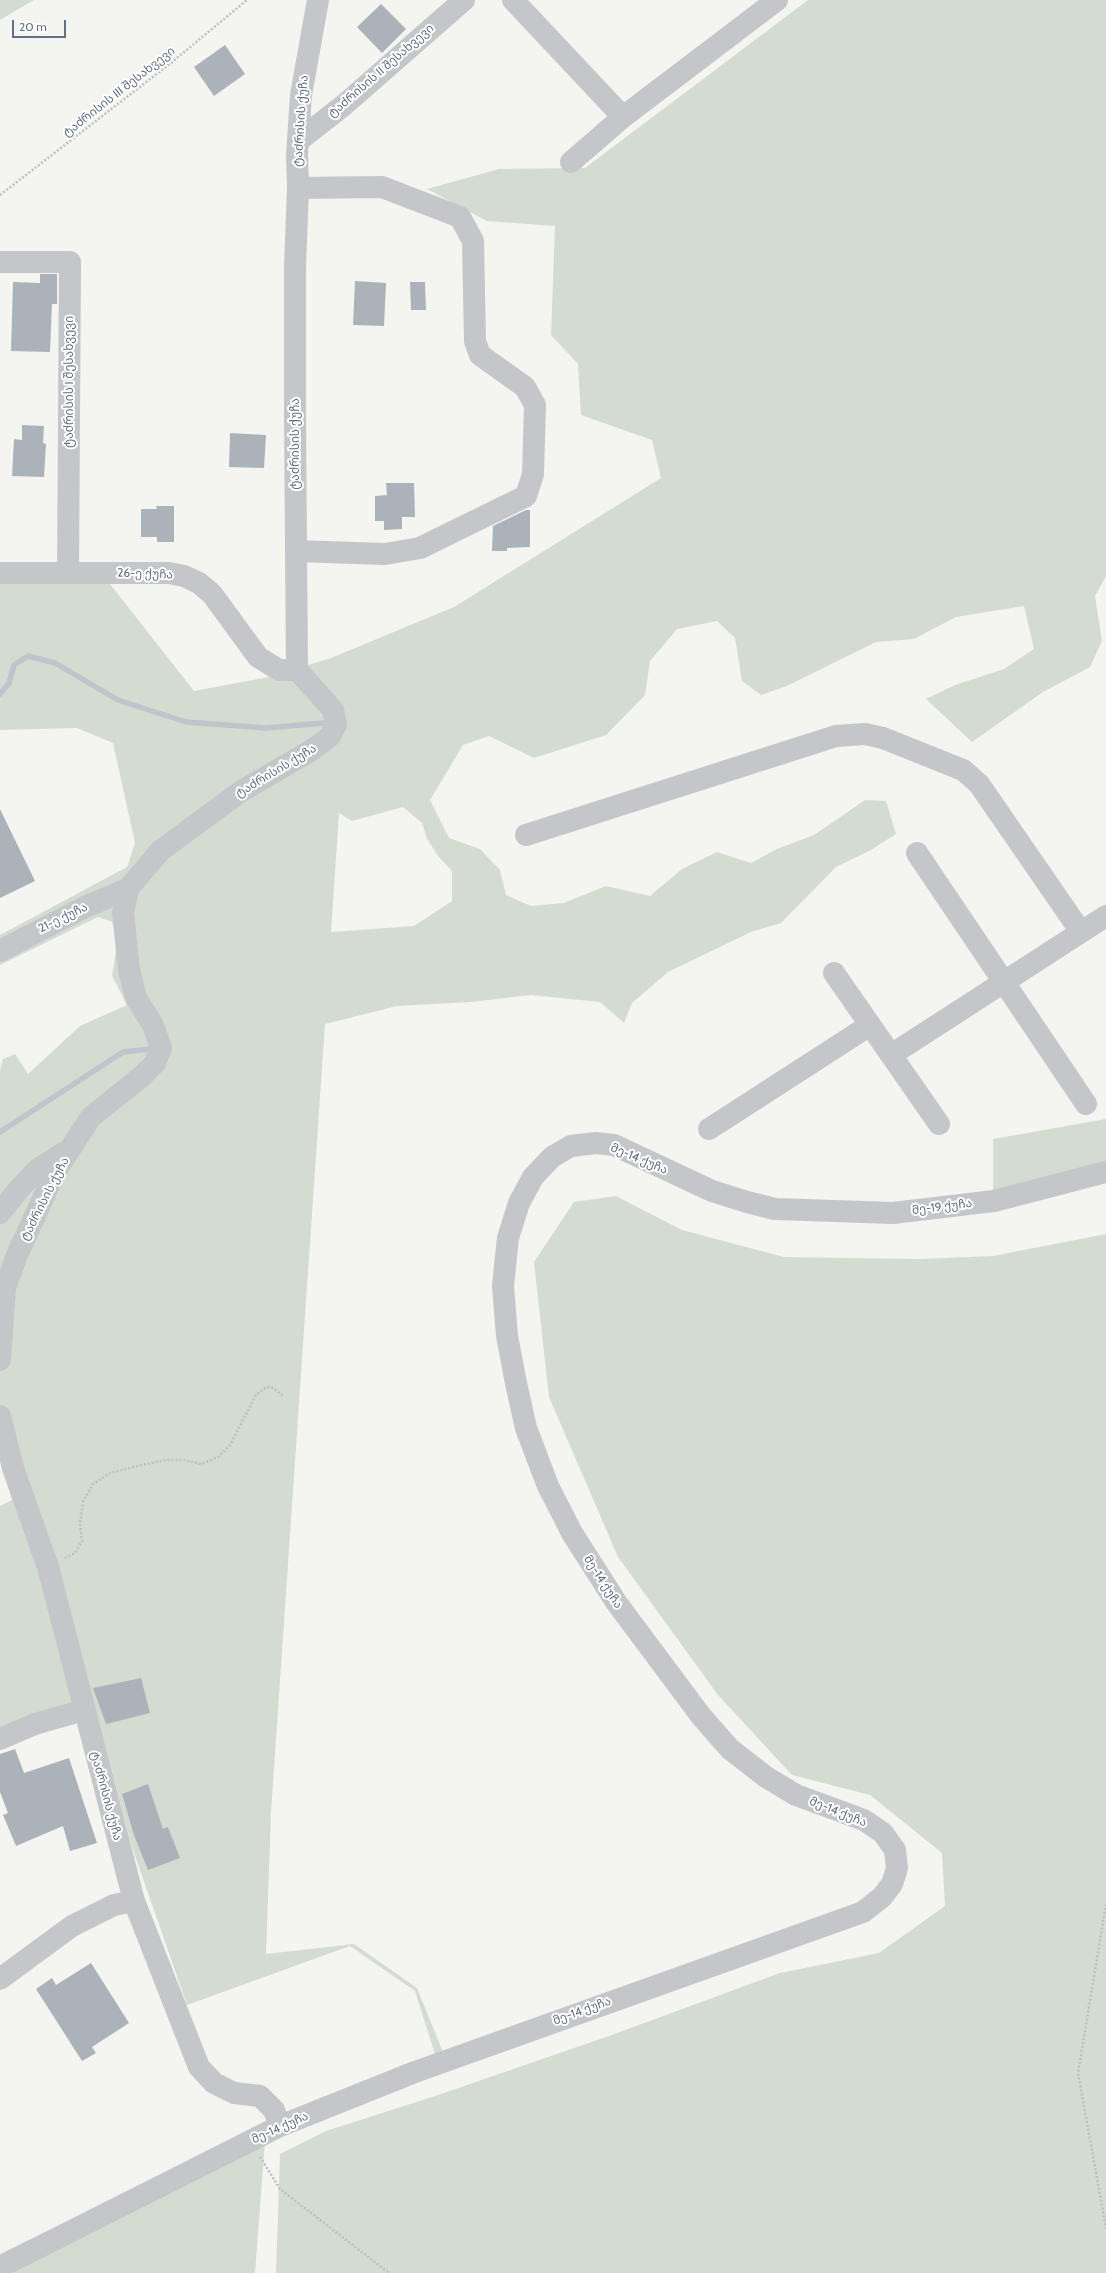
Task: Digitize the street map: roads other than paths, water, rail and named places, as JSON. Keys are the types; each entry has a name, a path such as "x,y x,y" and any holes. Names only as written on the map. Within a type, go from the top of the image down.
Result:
{"street":[{"name":"ტაძრისის ქუჩა","path":"0,1360 3,1288 46,1193 70,1150 91,1117 150,1068 155,1063 161,1048 153,1025 136,998 129,970 123,913 128,889 160,851 240,792 315,748 330,736 336,724 333,710 297,670 295,267 298,141 301,95 318,0"},
{"name":"ტაძრისის II შესახვევი","path":"298,141 344,105 464,0"},
{"path":"514,0 623,117"},
{"path":"571,162 623,117 777,0"},
{"path":"296,551 386,554 420,548 526,496 533,474 535,405 525,387 480,355 475,341 473,241 460,217 382,187 298,188"},
{"name":"ტაძრისის I შესახვევი","path":"0,262 70,262 68,573"},
{"name":"26-ე ქუჩა","path":"0,573 169,573 184,576 199,583 212,594 258,657 279,670 297,670"},
{"path":"526,835 836,736 865,734 883,738 963,770 979,784 1081,932"},
{"path":"917,853 1086,1104"},
{"name":"21-ე ქუჩა","path":"0,951 85,907 128,889"},
{"path":"891,1055 1106,916"},
{"path":"834,973 939,1124"},
{"path":"709,1130 870,1025"},
{"name":"მე-14 ქუჩა","path":"0,2267 280,2126 414,2072 863,1912 882,1897 892,1884 897,1868 895,1850 883,1833 864,1820 796,1795 766,1777 730,1749 701,1716 616,1602 572,1533 548,1486 526,1428 507,1336 503,1286 508,1238 519,1203 533,1176 552,1157 571,1146 596,1143 614,1146 712,1191 775,1209"},
{"path":"0,1213 19,1189 38,1169 70,1150"},
{"name":"მე-19 ქუჩა","path":"775,1209 893,1213 994,1201 1106,1172"},
{"name":"ტაძრისის ქუჩა","path":"0,1416 13,1468 48,1567 134,1901 199,2067 214,2083 234,2093 260,2096 274,2110 280,2126"},
{"path":"0,1739 35,1724 84,1710"},
{"path":"0,1979 72,1926 114,1905 134,1901"}],"waterway":[{"path":"0,694 9,683 14,665 28,656 55,663 118,700 186,722 266,728 324,723"},
{"path":"0,1132 123,1052 151,1049"}]}
